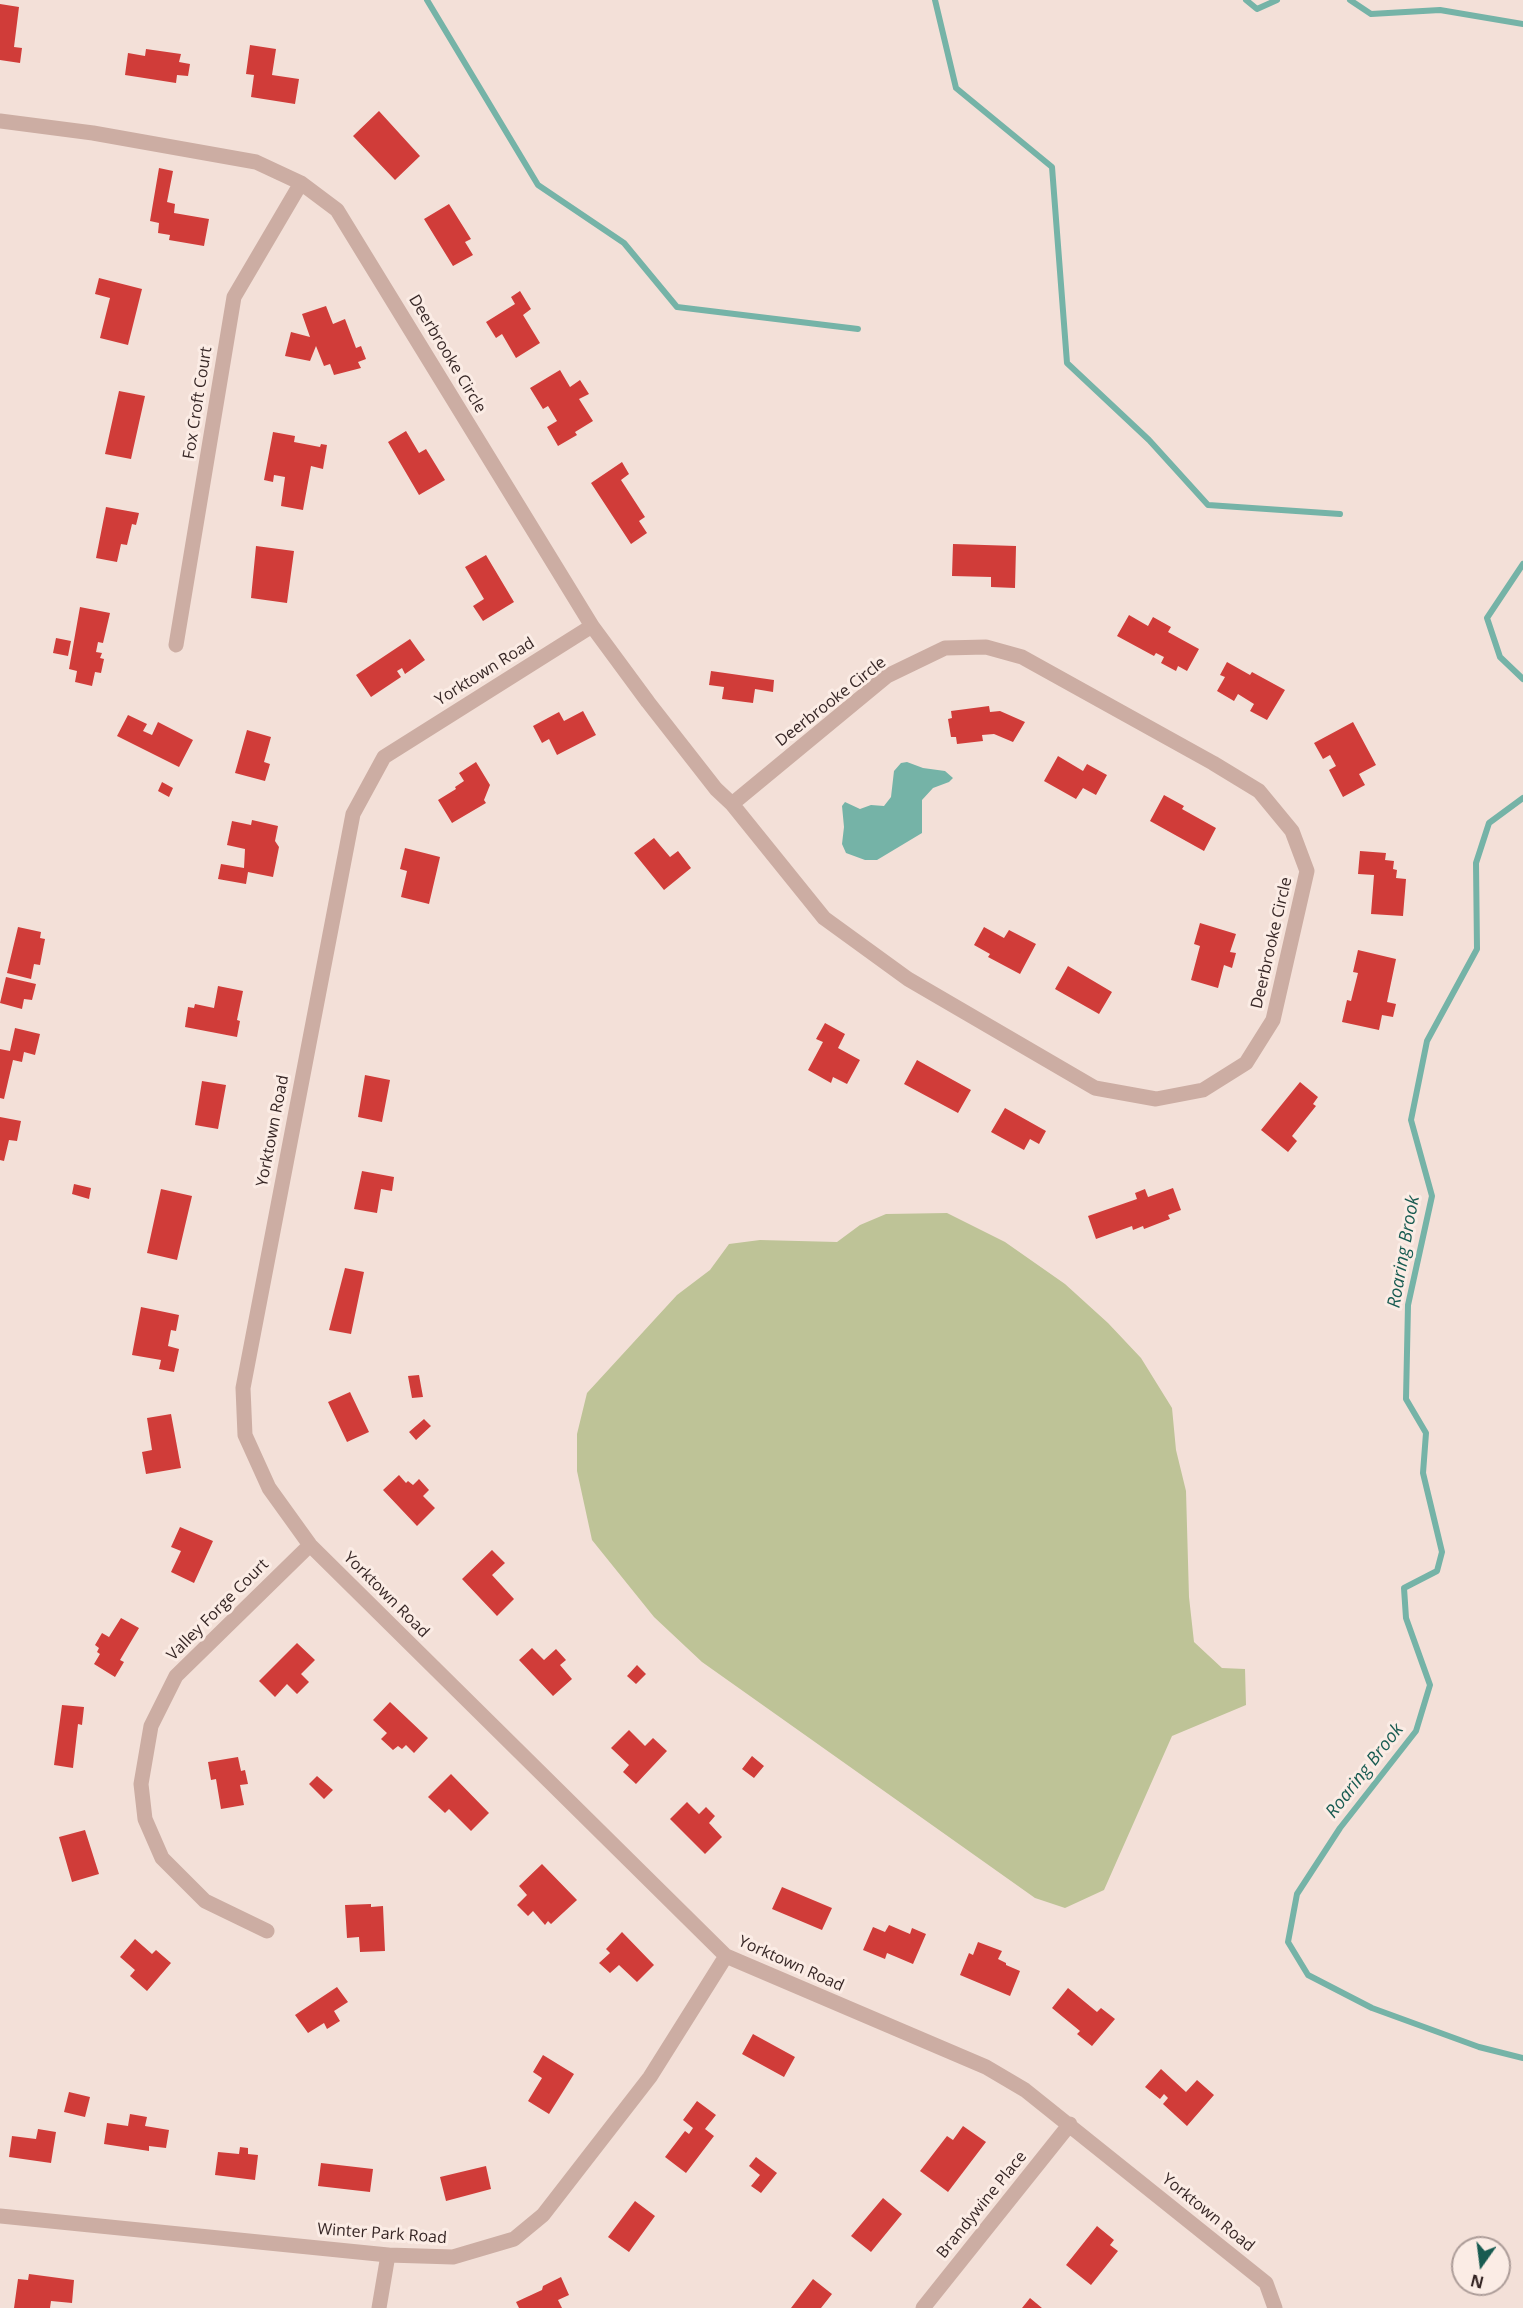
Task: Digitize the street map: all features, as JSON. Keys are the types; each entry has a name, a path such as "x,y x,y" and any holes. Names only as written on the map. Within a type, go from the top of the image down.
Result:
{"street":[{"name":"Deerbrooke Circle","path":"0,121 93,133 256,162 301,183 337,210 592,626 710,780 824,918 908,979 1095,1088 1156,1099 1203,1090 1246,1063 1273,1020 1307,871 1292,831 1259,791 1022,657 986,647 945,648 887,676 732,804"},
{"name":"Fox Croft Court","path":"176,645 234,297 301,183"},
{"name":"Yorktown Road","path":"592,626 384,757 353,814 243,1388 245,1435 269,1488 310,1545 726,1956 986,2067 1025,2090 1266,2283 1275,2308"},
{"name":"Valley Forge Court","path":"267,1930 205,1901 162,1858 145,1819 141,1784 151,1726 177,1676 310,1545"},
{"name":"Winter Park Road","path":"0,2216 388,2255 453,2257 514,2239 543,2215 650,2077 726,1956"},
{"name":"Brandywine Place","path":"923,2308 1070,2124"},
{"path":"379,2308 388,2255"}],"green space":[{"path":"947,1213 1005,1242 1065,1284 1108,1323 1141,1358 1172,1408 1176,1450 1186,1491 1189,1597 1194,1642 1222,1668 1245,1669 1246,1705 1172,1736 1104,1890 1065,1908 1035,1898 702,1662 654,1617 592,1540 577,1471 577,1434 587,1393 677,1295 710,1270 729,1244 760,1240 837,1242 860,1225 886,1214"}],"water":[{"path":"907,762 923,768 945,771 953,778 933,788 922,800 922,833 877,860 865,860 846,853 842,844 844,827 842,806 845,802 860,809 871,805 884,806 891,797 894,771 901,763"}],"building":[{"path":"0,4 19,7 14,47 22,48 20,63 0,60"},
{"path":"250,45 276,49 272,75 299,79 295,104 251,97 254,75 246,74"},
{"path":"146,49 181,54 179,62 190,64 188,76 177,75 176,83 125,75 128,53 145,56"},
{"path":"379,111 420,156 395,180 353,136"},
{"path":"159,168 173,171 167,202 175,204 174,213 209,219 204,246 169,240 170,235 158,233 159,223 150,221"},
{"path":"449,204 471,239 465,242 473,255 453,266 424,219"},
{"path":"99,278 142,289 128,345 100,338 110,298 95,294"},
{"path":"520,291 531,309 523,315 540,343 516,358 502,334 496,338 486,322 515,304 511,297"},
{"path":"326,306 333,324 345,319 356,348 361,346 366,359 358,362 361,368 334,375 330,364 324,366 316,346 310,361 285,356 291,332 310,337 302,314"},
{"path":"560,370 570,387 580,380 589,394 579,399 593,421 575,432 577,435 558,446 547,427 557,421 548,406 543,409 530,388"},
{"path":"119,391 145,396 131,459 105,454"},
{"path":"406,431 419,453 426,449 445,480 419,495 388,442"},
{"path":"273,432 295,436 294,442 320,447 321,444 327,445 323,469 311,466 303,510 281,506 285,477 274,475 273,482 264,480"},
{"path":"622,462 629,474 621,480 645,517 639,521 647,533 631,544 591,483"},
{"path":"106,507 139,513 136,525 132,524 127,545 121,544 117,562 96,558"},
{"path":"953,544 1016,546 1015,588 991,587 991,577 952,576"},
{"path":"256,546 294,551 287,603 251,598"},
{"path":"486,555 514,602 483,621 473,606 484,599 465,567"},
{"path":"80,607 110,613 103,643 98,642 96,652 102,653 100,658 104,659 101,673 95,672 92,686 75,682 77,671 69,669"},
{"path":"1129,615 1148,626 1153,617 1171,627 1168,632 1199,649 1187,671 1178,666 1176,671 1161,663 1164,657 1156,653 1154,656 1117,636"},
{"path":"56,638 71,641 68,656 53,653"},
{"path":"410,639 425,660 405,674 402,668 397,671 401,677 371,697 356,675"},
{"path":"1227,662 1250,675 1252,672 1285,690 1267,720 1250,711 1254,704 1238,694 1234,701 1217,691 1225,677 1220,675"},
{"path":"711,671 774,680 773,692 755,689 753,703 722,699 724,687 709,685"},
{"path":"989,706 990,712 1000,711 1025,722 1013,742 994,734 982,735 983,741 957,744 956,737 951,737 948,719 952,718 951,711"},
{"path":"583,711 596,735 557,755 549,739 542,743 533,726 559,712 564,721"},
{"path":"128,715 147,724 143,731 152,735 158,722 193,740 179,767 117,736"},
{"path":"1353,722 1376,765 1359,774 1365,785 1343,797 1329,770 1336,766 1330,755 1323,759 1314,743"},
{"path":"247,730 271,737 264,762 270,764 265,781 235,773"},
{"path":"1058,756 1083,771 1087,764 1107,775 1096,795 1083,788 1076,799 1044,781"},
{"path":"476,762 490,785 484,800 486,803 452,823 438,800 464,781 459,773"},
{"path":"162,782 173,788 169,797 158,791"},
{"path":"1164,795 1184,806 1182,809 1216,828 1204,851 1150,821"},
{"path":"252,820 278,826 275,841 279,847 273,877 248,872 246,884 218,879 221,864 244,868 245,849 227,845 232,821 251,825"},
{"path":"654,838 670,857 678,851 691,868 664,890 634,853"},
{"path":"405,848 440,857 429,904 401,897 407,871 400,869"},
{"path":"1360,851 1386,853 1385,860 1394,861 1393,869 1397,870 1396,878 1406,879 1403,916 1371,914 1374,875 1358,874"},
{"path":"1200,923 1236,934 1230,952 1236,953 1232,968 1224,965 1218,988 1191,980 1200,946 1194,944"},
{"path":"18,927 41,932 40,938 45,939 40,965 34,964 31,979 7,973"},
{"path":"984,927 1004,938 1009,930 1036,944 1020,974 988,957 990,954 974,945"},
{"path":"1358,950 1396,959 1387,1002 1396,1004 1393,1017 1382,1015 1379,1030 1342,1022 1347,1000 1351,1001 1358,973 1353,972"},
{"path":"1068,966 1112,992 1099,1014 1055,989"},
{"path":"6,977 36,984 32,1000 24,999 22,1009 0,1003"},
{"path":"218,986 243,991 237,1020 240,1021 237,1037 185,1027 188,1007 194,1008 195,1004 214,1008"},
{"path":"825,1023 845,1034 838,1048 860,1060 847,1084 833,1077 831,1083 808,1070 823,1042 816,1039"},
{"path":"15,1028 40,1034 35,1055 24,1052 22,1062 13,1060 4,1099 0,1098 0,1049 10,1051"},
{"path":"917,1060 971,1090 958,1113 904,1084"},
{"path":"365,1075 390,1080 382,1122 358,1117"},
{"path":"202,1081 226,1085 218,1129 195,1125"},
{"path":"1300,1082 1318,1097 1313,1104 1316,1106 1292,1136 1297,1141 1288,1152 1261,1130"},
{"path":"1005,1108 1046,1131 1039,1144 1030,1139 1024,1150 991,1132"},
{"path":"0,1117 21,1121 17,1141 9,1140 4,1161 0,1160"},
{"path":"362,1171 394,1177 392,1191 381,1189 377,1213 354,1209"},
{"path":"74,1184 91,1188 89,1199 72,1194"},
{"path":"1173,1188 1181,1210 1168,1215 1170,1219 1144,1229 1143,1226 1133,1230 1132,1226 1096,1239 1088,1216 1137,1199 1135,1193 1145,1189 1148,1197"},
{"path":"161,1189 192,1196 177,1260 147,1253"},
{"path":"345,1268 364,1272 351,1334 329,1330"},
{"path":"141,1307 179,1315 176,1331 171,1330 168,1346 179,1349 174,1372 159,1369 161,1360 132,1355"},
{"path":"419,1375 423,1397 412,1398 408,1376"},
{"path":"350,1392 369,1432 347,1442 328,1402"},
{"path":"171,1414 181,1468 146,1474 142,1452 152,1450 147,1418"},
{"path":"424,1419 431,1426 416,1440 409,1432"},
{"path":"399,1475 406,1483 408,1481 413,1485 419,1479 429,1490 423,1496 435,1508 417,1526 383,1490"},
{"path":"180,1527 213,1541 194,1583 171,1572 181,1551 171,1547"},
{"path":"492,1550 505,1563 492,1575 514,1599 497,1616 462,1579"},
{"path":"121,1618 139,1628 120,1660 124,1662 115,1677 94,1664 100,1654 97,1652 99,1648 95,1645 102,1633 109,1637"},
{"path":"297,1643 315,1660 301,1674 309,1682 297,1694 287,1684 275,1697 259,1681"},
{"path":"532,1648 544,1660 556,1649 566,1660 560,1665 572,1679 553,1696 519,1660"},
{"path":"637,1665 646,1674 636,1684 627,1676"},
{"path":"390,1702 428,1738 414,1753 406,1745 402,1749 398,1746 393,1750 381,1739 387,1733 373,1720"},
{"path":"62,1705 84,1707 82,1725 78,1724 73,1768 54,1765"},
{"path":"629,1730 645,1746 653,1738 667,1751 636,1784 623,1772 629,1765 611,1748"},
{"path":"752,1756 764,1766 754,1778 742,1769"},
{"path":"238,1757 241,1771 245,1770 248,1784 240,1785 244,1805 221,1809 216,1779 211,1780 208,1762"},
{"path":"451,1774 489,1813 471,1831 449,1809 445,1813 428,1797"},
{"path":"317,1776 333,1790 324,1799 309,1784"},
{"path":"687,1802 699,1814 706,1807 715,1816 709,1823 722,1837 705,1854 670,1819"},
{"path":"85,1830 99,1874 72,1882 59,1837"},
{"path":"542,1864 577,1900 551,1924 548,1921 545,1925 533,1911 528,1916 517,1905 527,1895 519,1886"},
{"path":"782,1887 832,1908 822,1930 772,1909"},
{"path":"371,1904 371,1907 383,1906 385,1951 360,1952 359,1937 347,1938 345,1905"},
{"path":"889,1925 910,1934 912,1928 926,1934 913,1964 887,1953 885,1959 863,1950 873,1927 885,1932"},
{"path":"622,1932 654,1965 637,1982 619,1965 610,1973 599,1963 610,1953 606,1949"},
{"path":"135,1939 152,1954 156,1950 171,1963 147,1991 130,1976 135,1970 120,1957"},
{"path":"978,1942 1002,1951 998,1959 1020,1971 1010,1996 960,1975 969,1953 973,1955"},
{"path":"337,1987 348,2002 334,2011 340,2021 327,2029 324,2023 308,2033 295,2015"},
{"path":"1068,1988 1097,2012 1101,2008 1115,2019 1092,2046 1077,2034 1080,2031 1052,2008"},
{"path":"753,2034 795,2057 784,2077 742,2054"},
{"path":"543,2055 574,2074 549,2114 528,2101 542,2078 533,2072"},
{"path":"1161,2069 1186,2092 1197,2080 1214,2095 1187,2126 1163,2104 1168,2098 1164,2094 1160,2099 1145,2087"},
{"path":"69,2092 90,2097 85,2117 64,2112"},
{"path":"697,2101 716,2115 705,2129 714,2136 686,2173 665,2157 685,2131 689,2134 693,2128 683,2120"},
{"path":"130,2114 147,2117 145,2126 169,2130 166,2148 149,2146 149,2151 104,2144 107,2123 128,2126"},
{"path":"963,2126 986,2142 948,2192 920,2171 947,2136 953,2140"},
{"path":"38,2129 56,2132 51,2163 9,2157 12,2136 36,2139"},
{"path":"240,2147 248,2148 248,2154 258,2155 255,2180 215,2175 218,2152 239,2154"},
{"path":"756,2157 777,2173 761,2193 751,2186 760,2175 749,2166"},
{"path":"321,2163 373,2169 370,2192 318,2186"},
{"path":"486,2166 491,2189 446,2201 440,2177"},
{"path":"883,2198 902,2214 871,2252 851,2236"},
{"path":"635,2201 655,2216 629,2252 608,2237"},
{"path":"1097,2226 1114,2240 1110,2245 1118,2251 1091,2285 1066,2265"},
{"path":"29,2274 74,2280 72,2303 51,2301 50,2308 14,2308 18,2279 28,2280"},
{"path":"561,2277 569,2295 558,2300 562,2308 519,2308 516,2302 542,2290 543,2286"},
{"path":"813,2279 832,2294 821,2308 791,2308"},
{"path":"1030,2298 1042,2308 1022,2308"}],"waterway":[{"path":"427,0 538,185 624,243 677,307 858,329"},
{"path":"935,0 956,88 1052,167 1067,363 1149,440 1208,505 1340,514"},
{"name":"Roaring Brook","path":"1246,0 1257,9 1277,0"},
{"name":"Roaring Brook","path":"1350,0 1371,14 1440,10 1523,24"},
{"name":"Roaring Brook","path":"1523,564 1487,618 1500,657 1523,679"},
{"name":"Roaring Brook","path":"1523,798 1489,823 1476,863 1477,949 1427,1041 1411,1120 1432,1196 1408,1305 1406,1399 1426,1433 1423,1473 1442,1552 1437,1571 1404,1588 1406,1618 1430,1685 1416,1731 1340,1828 1297,1894 1288,1942 1308,1975 1372,2008 1479,2047 1523,2058"}]}
